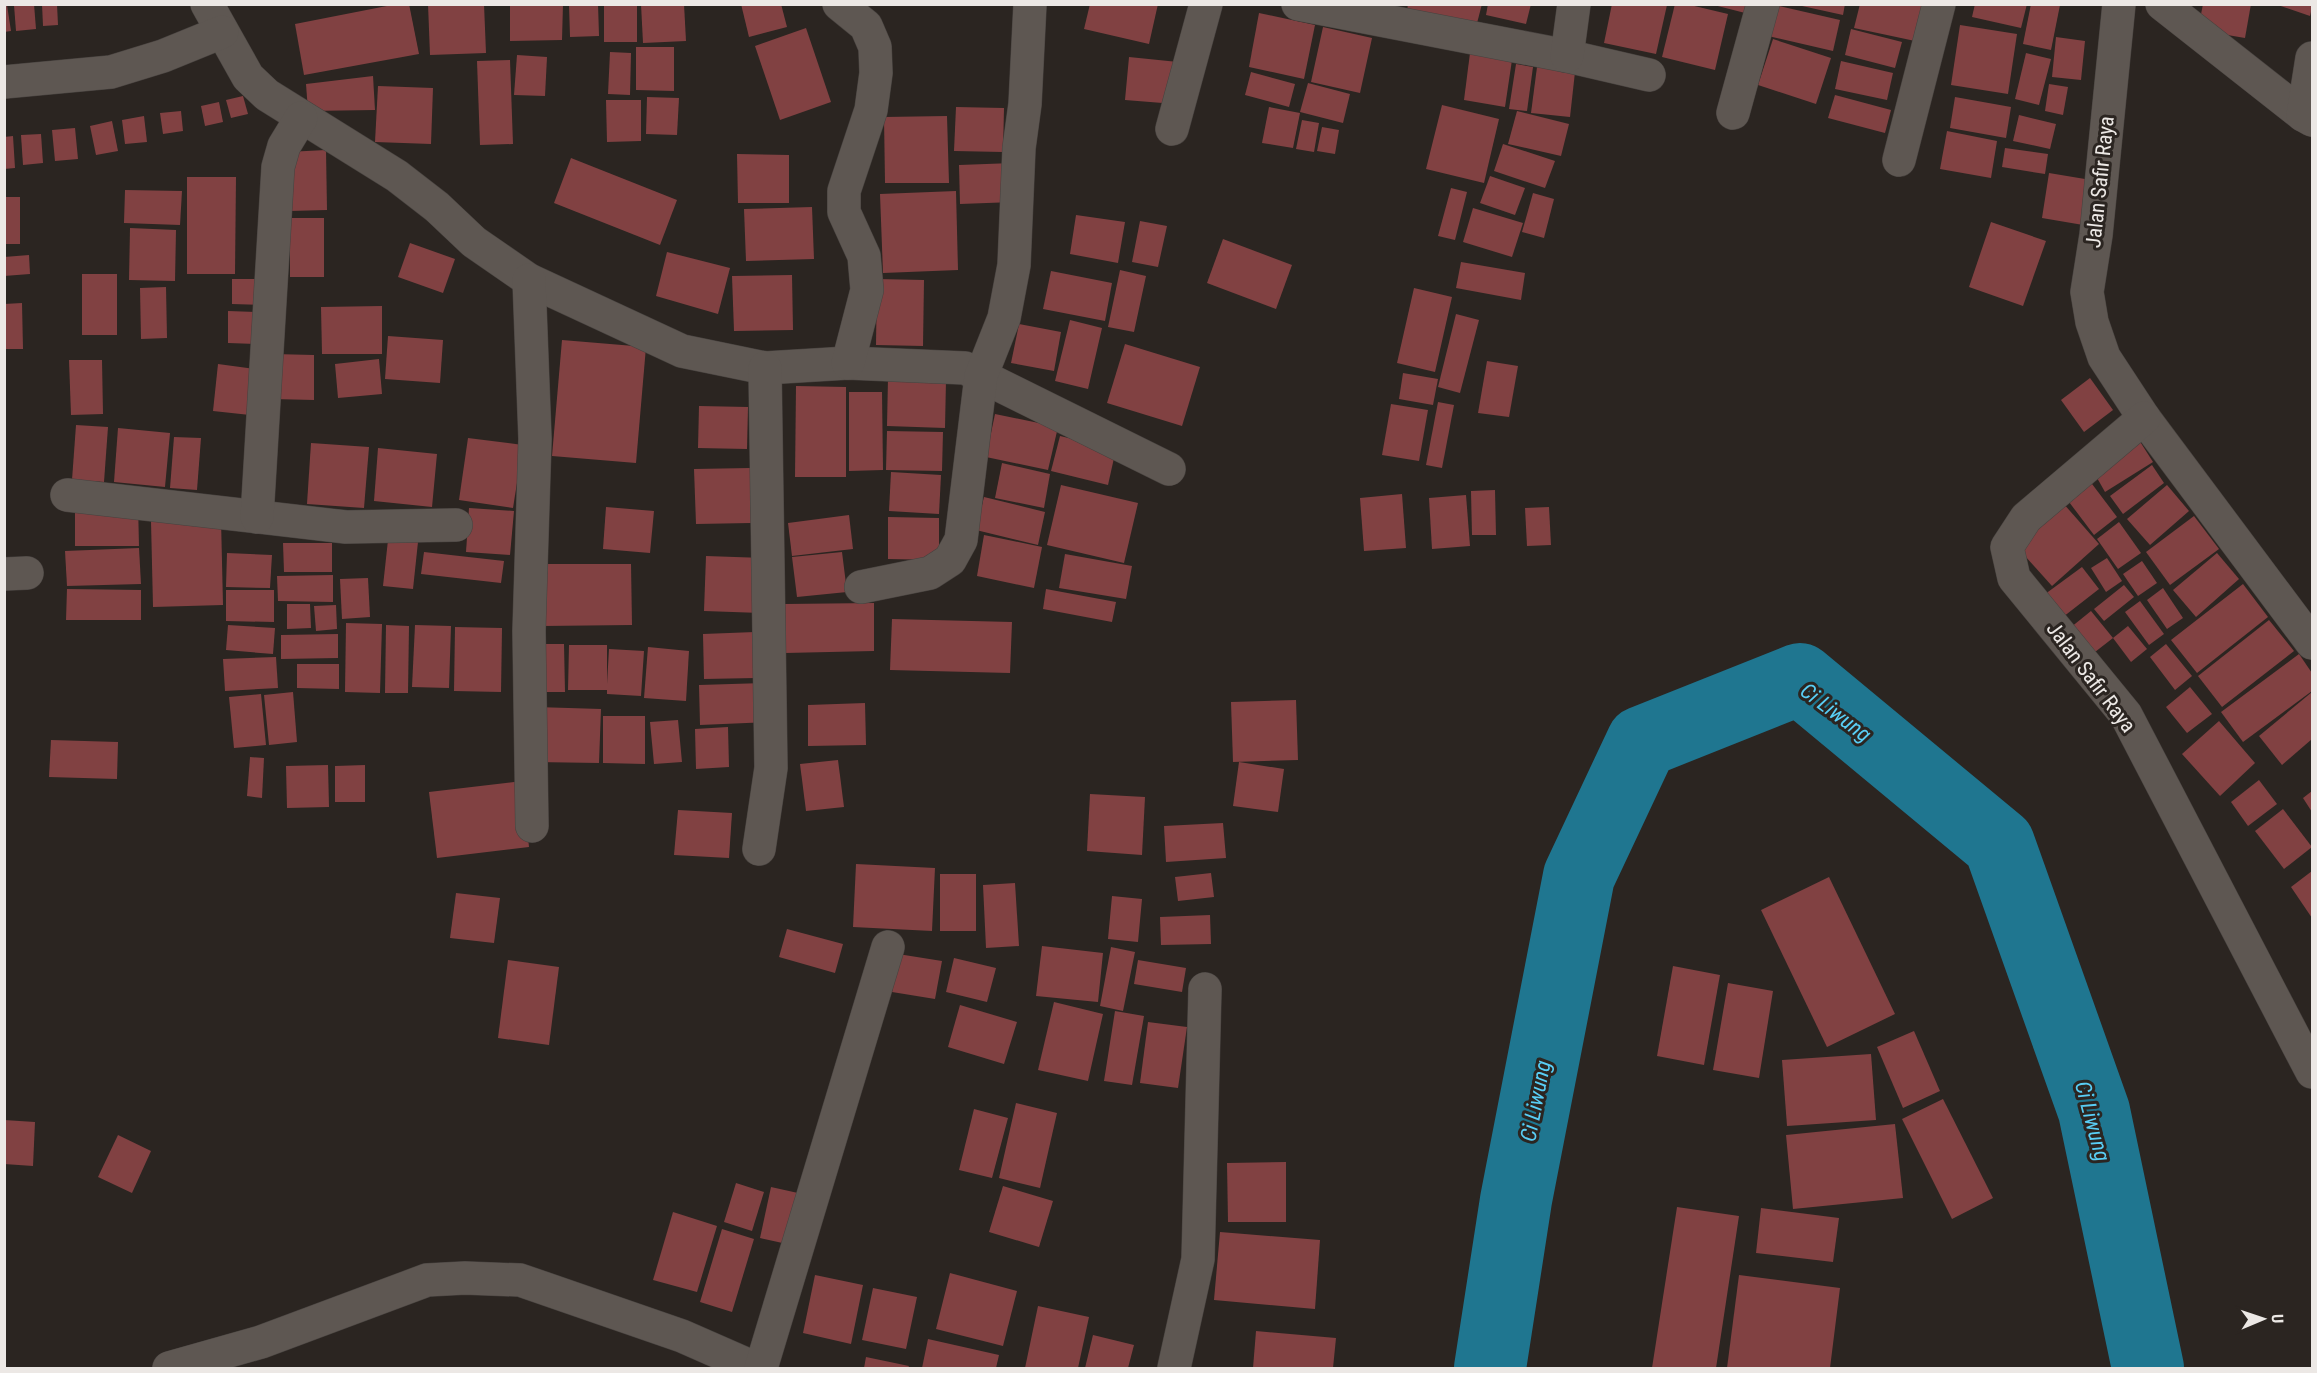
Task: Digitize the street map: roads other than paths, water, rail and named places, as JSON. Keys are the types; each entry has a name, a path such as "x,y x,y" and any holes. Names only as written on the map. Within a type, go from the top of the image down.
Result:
{"street":[{"path":"839,4 866,26 875,47 876,73 871,110 844,191 844,212 864,256 867,290 848,363"},
{"path":"861,587 930,573 950,560 961,540 981,376 1004,318 1014,265 1019,148 1025,104 1030,4"},
{"path":"1172,129 1206,4"},
{"path":"1298,4 1567,56 1649,75"},
{"path":"1567,56 1574,4"},
{"path":"1732,113 1763,4"},
{"path":"1899,160 1939,4"},
{"name":"Jalan Safir Raya","path":"2119,4 2096,235 2087,292 2092,322 2104,357 2144,418 2313,643"},
{"path":"2162,4 2308,118"},
{"path":"4,82 111,72 163,56 214,18 249,77 267,95 397,176 437,207 474,242 530,280 681,351 765,368 848,363 965,368 1168,470"},
{"path":"2308,118 2313,58"},
{"path":"257,517 278,167 284,146 301,118"},
{"path":"530,280 535,440 529,632 532,826"},
{"path":"759,849 771,768 765,368"},
{"name":"Jalan Safir Raya","path":"2144,418 2026,518 2007,547 2014,578 2126,715 2312,1067"},
{"path":"67,495 346,527 456,525"},
{"path":"761,1368 888,947"},
{"path":"1174,1368 1198,1259 1205,989"},
{"path":"169,1368 261,1342 427,1280 465,1278 520,1280 682,1336 755,1368"}],"waterway":[{"name":"Ci Liwung","path":"1490,1368 1516,1200 1579,876 1642,742 1800,679 1999,844 2094,1111 2148,1368"}]}
